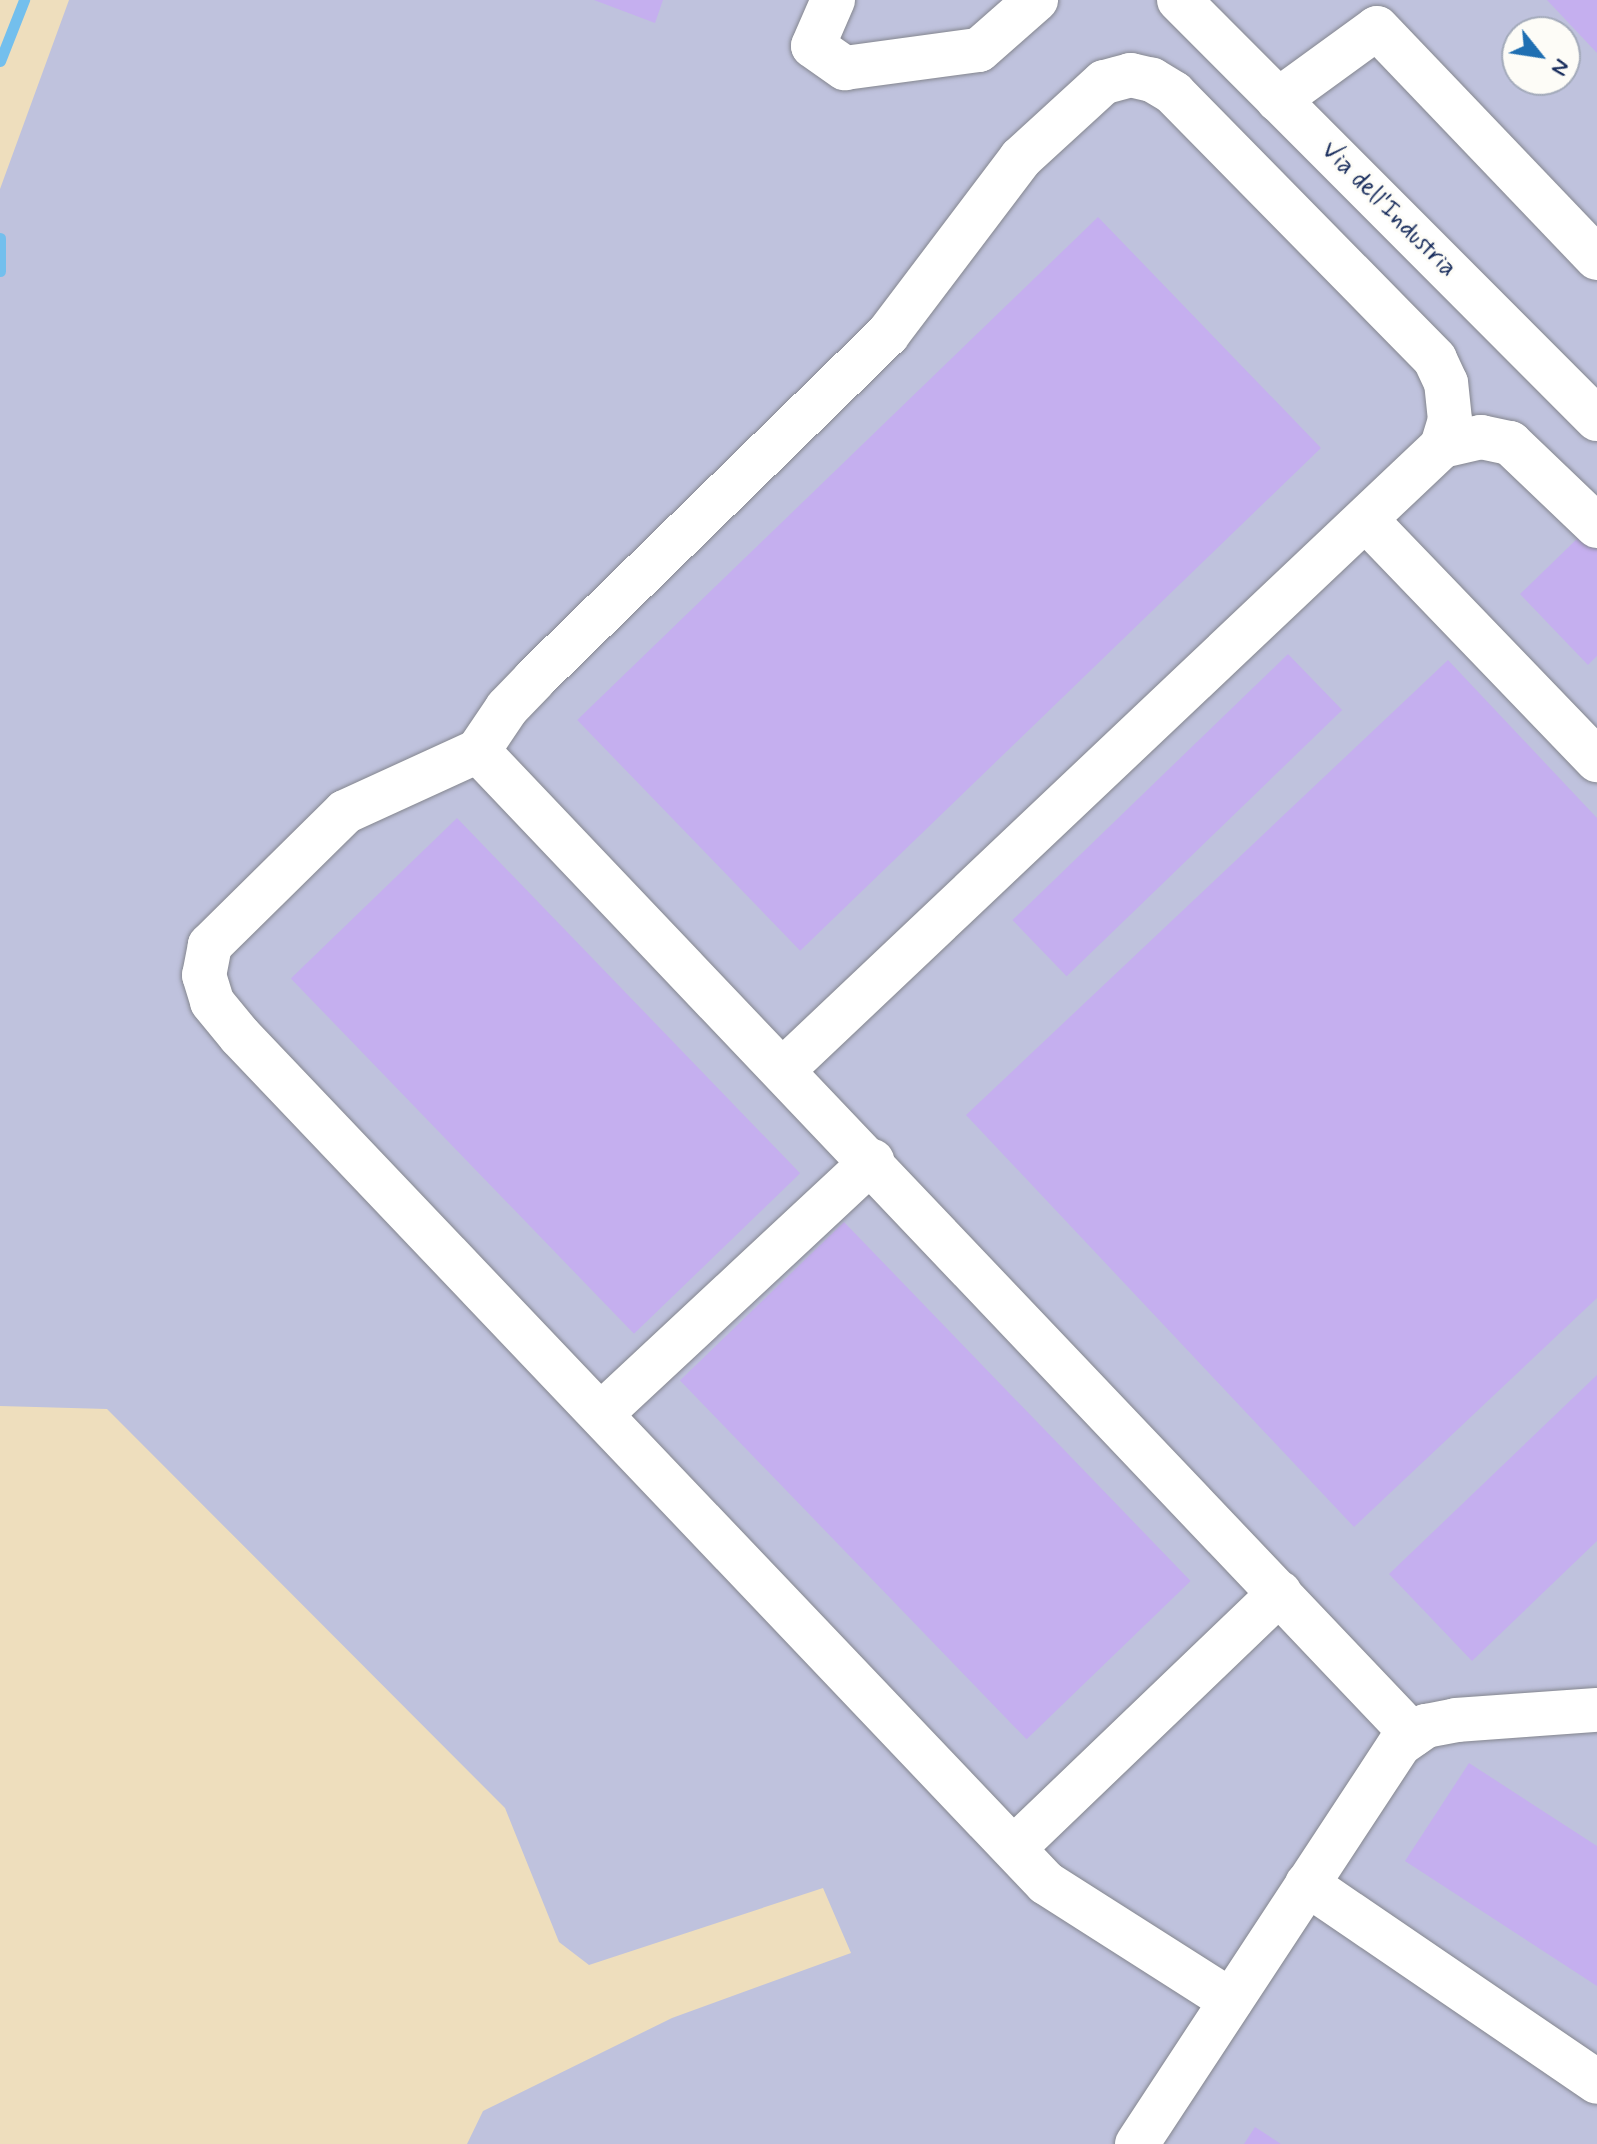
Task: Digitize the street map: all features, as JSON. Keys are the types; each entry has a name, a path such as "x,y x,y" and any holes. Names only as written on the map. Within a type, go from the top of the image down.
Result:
{"street":[{"path":"833,0 813,46 845,68 979,50 1036,0"},
{"name":"Via dell'Industria","path":"1179,0 1597,419"},
{"path":"1278,100 1377,28 1597,258"},
{"path":"784,1069 1367,521 1442,446 1450,420 1446,383 1435,359 1174,93 1131,75 1104,82 1021,158 888,334 534,680 507,708 478,751 345,812 210,945 204,975 212,1002 240,1036 1070,1903 1231,2001"},
{"path":"1442,446 1481,437 1510,443 1597,526"},
{"path":"1367,521 1597,760"},
{"path":"478,751 872,1161 1413,1735"},
{"path":"601,1414 872,1161"},
{"path":"1015,1847 1280,1593"},
{"path":"1137,2144 1400,1744 1426,1726 1456,1720 1597,1710"},
{"path":"1307,1884 1597,2082"}],"shaded area":[{"path":"69,0 1597,0 1597,2144 467,2144 483,2111 672,2018 851,1953 823,1888 589,1965 559,1942 505,1808 107,1409 0,1406 0,189"}],"building":[{"path":"594,0 663,0 655,23"},
{"path":"1547,0 1597,0 1597,53 1581,36 1581,16 1562,16"},
{"path":"1098,217 1321,448 800,951 577,720"},
{"path":"1582,534 1597,550 1597,656 1588,665 1520,594"},
{"path":"1288,654 1342,710 1067,976 1012,920"},
{"path":"1448,660 1597,818 1597,1298 1354,1527 966,1115"},
{"path":"457,818 800,1173 634,1334 291,978"},
{"path":"844,1222 1191,1581 1027,1739 680,1380"},
{"path":"1597,1375 1597,1541 1472,1661 1389,1574"},
{"path":"1469,1763 1597,1846 1597,1986 1405,1861"},
{"path":"1255,2127 1281,2144 1244,2144"}],"waterway":[{"path":"0,61 24,0"},
{"path":"0,238 0,271"}]}
